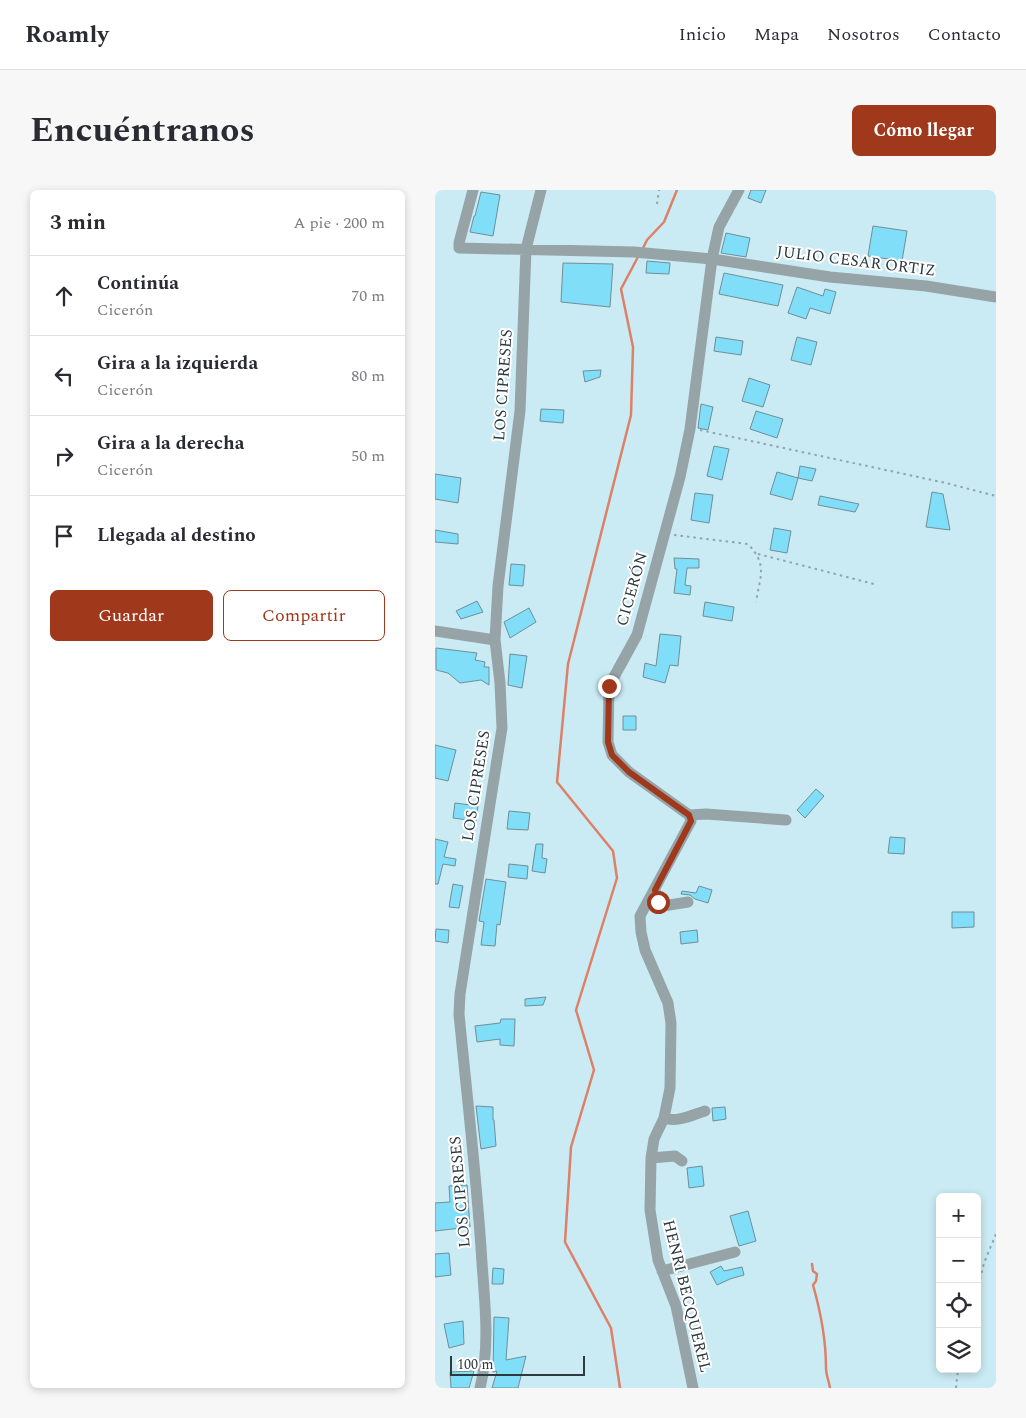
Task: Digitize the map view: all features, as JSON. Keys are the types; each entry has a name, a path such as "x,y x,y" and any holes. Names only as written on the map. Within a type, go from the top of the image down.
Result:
{"street":[{"path":"473,190 459,248 526,249"},
{"name":"LOS CIPRESES","path":"480,1388 485,1370 485,1308 479,1211 459,1014 463,976 502,728 495,640 498,586 519,411 526,249 541,190"},
{"name":"CICERÓN","path":"689,815 629,772 612,755 608,742 609,686 637,635 680,477 690,429 712,259 719,228 739,190"},
{"name":"JULIO CESAR ORTIZ","path":"526,249 634,252 712,259 830,277 926,286 996,297"},
{"path":"435,631 495,640"},
{"path":"688,902 663,906 658,902 655,890 691,821 689,815 706,814 786,820"},
{"name":"HENRI BECQUEREL","path":"655,890 640,916 641,932 645,950 668,1003 671,1023 670,1088 664,1118 654,1139 651,1158 650,1210 658,1260 676,1306 693,1388"},
{"path":"664,1118 669,1120 677,1119 705,1111"},
{"path":"651,1158 675,1156 682,1161"},
{"path":"662,1271 735,1252"}],"path":[{"path":"657,204 659,190"},
{"path":"690,429 946,483 996,496"},
{"path":"665,533 748,544 758,554 874,584"},
{"path":"756,602 762,571 758,554"},
{"path":"979,1283 984,1263 996,1234"},
{"path":"956,1388 958,1373"}],"building":[{"path":"751,190 766,190 761,203 748,198"},
{"path":"481,192 500,195 493,236 470,232"},
{"path":"873,226 907,231 902,261 868,256"},
{"path":"726,233 750,238 746,257 721,253"},
{"path":"647,261 670,263 669,274 646,273"},
{"path":"563,263 613,264 610,307 561,302"},
{"path":"724,273 783,285 778,306 719,294"},
{"path":"797,287 823,296 825,289 836,292 830,314 810,308 806,319 788,313"},
{"path":"716,337 743,341 741,355 714,351"},
{"path":"797,337 817,342 811,365 791,360"},
{"path":"601,370 600,377 585,382 583,371"},
{"path":"749,378 770,385 763,407 742,401"},
{"path":"701,404 713,407 708,430 698,428"},
{"path":"541,409 564,410 563,423 540,421"},
{"path":"756,411 783,419 777,438 750,429"},
{"path":"714,446 729,449 722,480 707,476"},
{"path":"800,466 816,469 812,481 798,478"},
{"path":"777,472 798,478 792,500 770,494"},
{"path":"435,474 461,478 458,503 435,499"},
{"path":"932,492 943,494 950,530 926,527"},
{"path":"695,493 713,495 709,523 691,520"},
{"path":"820,496 859,504 855,512 818,505"},
{"path":"774,528 791,531 787,553 770,550"},
{"path":"435,530 458,534 458,544 435,542"},
{"path":"674,558 699,559 699,568 687,568 685,585 691,586 690,595 674,593 677,569 675,569"},
{"path":"511,564 525,565 523,586 509,585"},
{"path":"477,601 483,612 461,619 456,611"},
{"path":"705,602 734,607 732,621 703,616"},
{"path":"529,608 536,622 510,638 504,622"},
{"path":"660,634 681,636 678,666 670,665 665,683 643,677 645,663 656,666"},
{"path":"436,648 477,653 475,660 485,662 484,667 489,667 489,685 481,680 460,683 448,673 436,670"},
{"path":"510,654 527,656 522,688 508,685"},
{"path":"623,716 636,716 636,730 623,730"},
{"path":"435,745 456,750 448,781 435,778"},
{"path":"816,789 824,796 805,818 797,810"},
{"path":"455,803 478,806 476,821 453,818"},
{"path":"509,811 530,813 528,830 507,829"},
{"path":"890,837 905,838 904,854 888,853"},
{"path":"435,839 448,842 444,857 456,859 455,866 443,864 438,884 435,884"},
{"path":"536,844 543,844 542,858 547,859 545,873 532,871"},
{"path":"509,864 528,866 527,879 508,877"},
{"path":"486,879 506,882 500,925 497,924 495,946 481,945 484,922 479,921"},
{"path":"453,884 463,886 459,908 449,907"},
{"path":"699,886 712,890 708,903 695,899 690,895 681,894 682,891 696,893"},
{"path":"952,912 974,912 974,927 952,928"},
{"path":"436,929 449,930 448,943 435,941"},
{"path":"697,930 698,942 681,944 680,932"},
{"path":"546,997 543,1005 525,1006 525,999"},
{"path":"501,1019 515,1019 514,1046 500,1045 500,1039 477,1042 475,1026 500,1023"},
{"path":"476,1106 493,1107 496,1146 481,1149"},
{"path":"725,1107 726,1119 713,1121 712,1108"},
{"path":"702,1166 704,1186 689,1188 687,1168"},
{"path":"467,1185 470,1227 435,1231 435,1203 450,1202 449,1186"},
{"path":"748,1211 756,1241 739,1246 730,1216"},
{"path":"449,1253 451,1275 435,1277 435,1254"},
{"path":"721,1266 724,1271 742,1267 744,1275 717,1285 710,1272"},
{"path":"493,1268 504,1269 503,1284 492,1284"},
{"path":"494,1317 509,1318 506,1360 526,1356 518,1388 492,1388 497,1371 493,1372"},
{"path":"463,1321 464,1344 449,1348 444,1324"},
{"path":"474,1371 469,1388 451,1388 450,1372"}],"waterway":[{"path":"643,248 647,240 664,222 677,190"},
{"path":"620,1388 611,1328 565,1242 571,1147 594,1070 576,1010 617,878 613,851 557,782 568,664 631,415 633,347 621,289 639,255"},
{"path":"812,1264 813,1271 817,1274 813,1285 823,1326 826,1371 830,1388"}],"route":[{"path":"609,686 608,742 612,755 629,772 689,815 691,821 655,890 658,902"}]}
